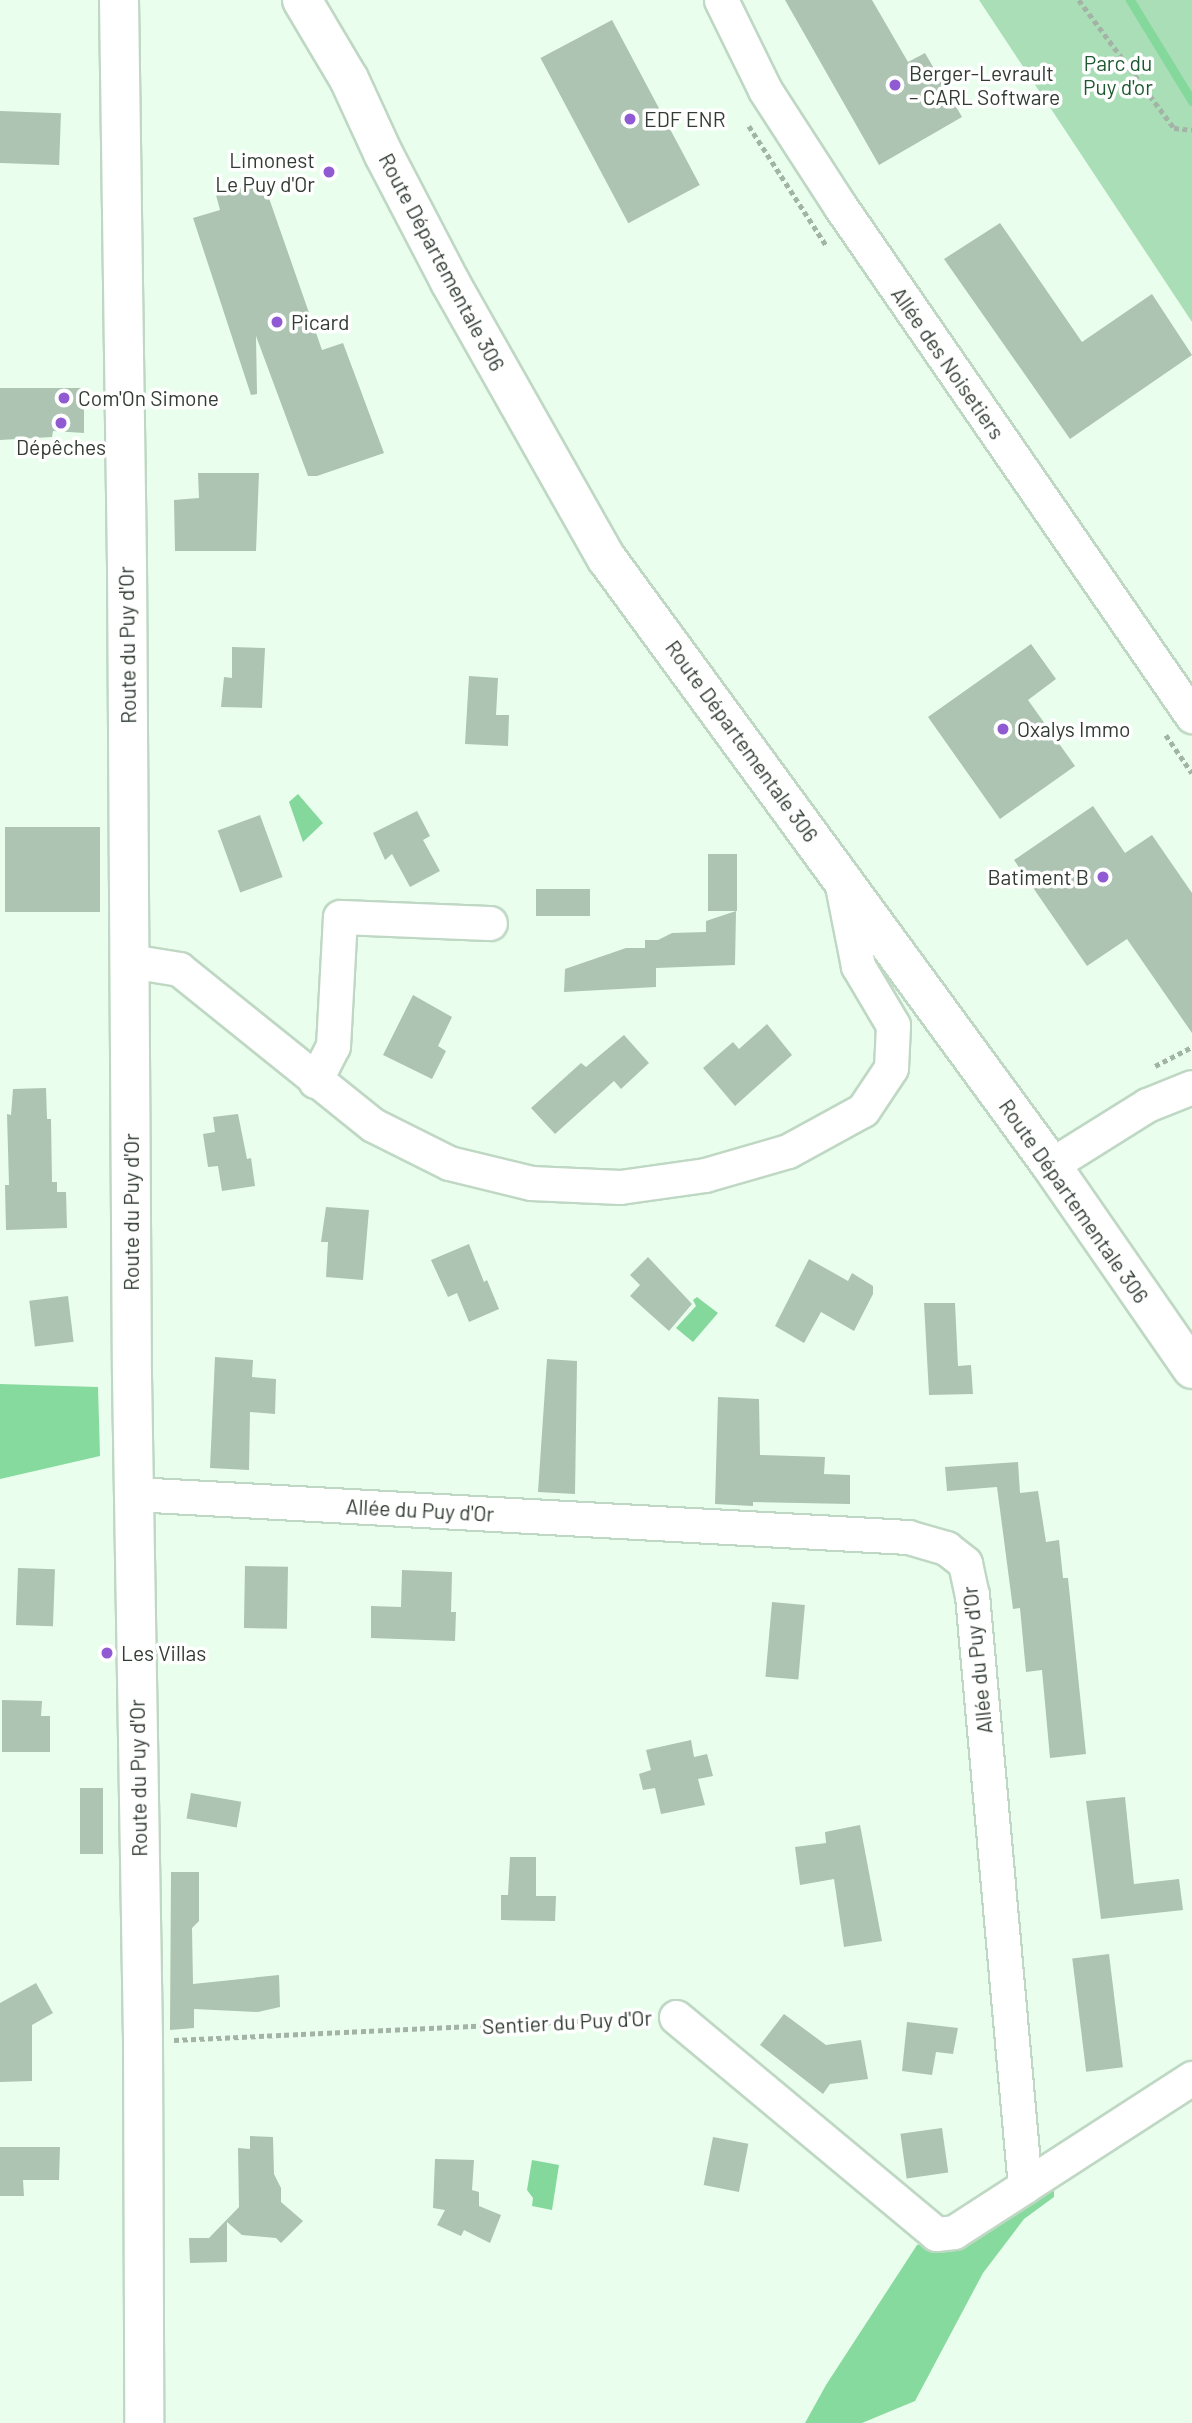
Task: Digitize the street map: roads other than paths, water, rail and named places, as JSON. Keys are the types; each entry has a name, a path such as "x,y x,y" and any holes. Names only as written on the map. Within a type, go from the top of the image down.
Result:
{"main road":[{"name":"Route du Puy d'Or","path":"119,0 134,1494 143,2042 144,2423"},
{"name":"Route Départementale 306","path":"302,0 349,79 384,155 450,282 607,559 1051,1165 1192,1369"},
{"name":"Route Départementale 306","path":"334,0 349,79"}],"street":[{"name":"Allée des Noisetiers","path":"721,0 765,90 840,206 1192,716"},
{"path":"130,961 179,969 373,1125 449,1163 531,1183 620,1187 705,1175 788,1151 863,1110 891,1068 893,1025 858,966 839,874"},
{"path":"315,1081 333,1046 340,917 490,923"},
{"path":"1051,1165 1147,1105 1192,1087"},
{"name":"Allée du Puy d'Or","path":"134,1494 908,1537 946,1548 965,1563 972,1595 1025,2186"},
{"name":"Sentier du Puy d'Or","path":"676,2017 936,2234 954,2232 1025,2186"},
{"path":"1025,2186 1192,2078"}],"waterway":[{"path":"1130,0 1192,101"}],"place":[{"name":"Berger-Levrault – CARL Software","path":"895,85"},
{"name":"EDF ENR","path":"630,119"},
{"name":"Limonest Le Puy d'Or","path":"329,172"},
{"name":"Picard","path":"277,322"},
{"name":"Com'On Simone","path":"64,398"},
{"name":"Dépêches","path":"61,423"},
{"name":"Oxalys Immo","path":"1003,729"},
{"name":"Batiment B","path":"1103,877"},
{"name":"Les Villas","path":"107,1653"}],"park label":[{"name":"Parc du Puy d'or","path":"1118,75"}]}
